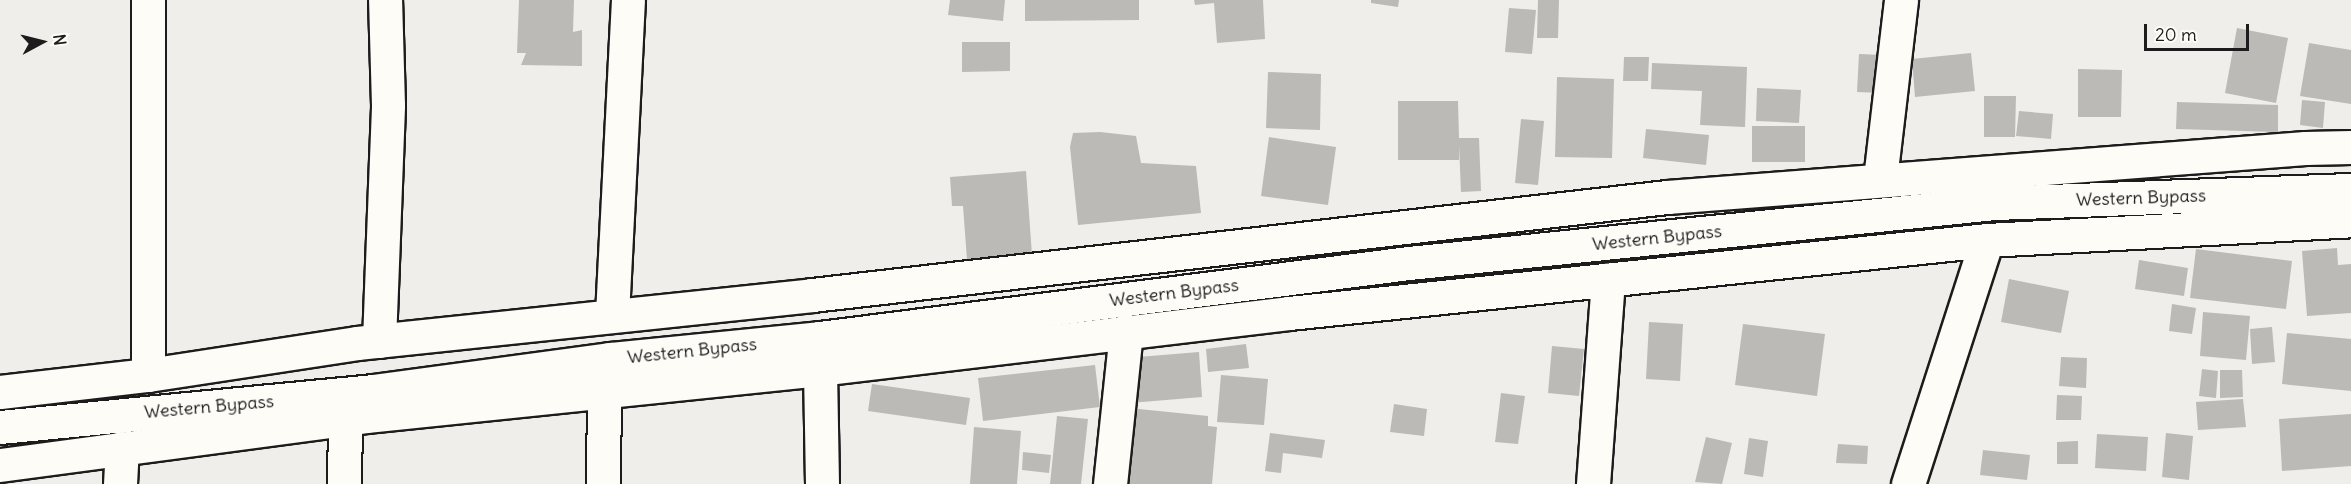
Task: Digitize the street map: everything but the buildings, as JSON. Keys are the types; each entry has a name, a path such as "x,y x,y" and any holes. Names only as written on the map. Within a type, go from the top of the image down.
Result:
{"main road":[{"path":"148,0 148,375"},
{"path":"379,341 388,105 385,0"},
{"path":"612,315 628,0"},
{"path":"1880,179 1901,0"},
{"path":"0,392 148,375 379,341 1667,197 2293,148 2351,147"},
{"name":"Western Bypass","path":"0,426 374,392 610,359 820,338 1409,263 1995,203 2351,190"},
{"path":"0,465 345,419 820,369 1126,331 1987,240 2351,220"},
{"path":"1912,484 1987,240"},
{"path":"1593,484 1608,280"},
{"path":"1110,484 1126,331"},
{"path":"820,369 822,484"},
{"path":"603,484 604,391"},
{"path":"344,484 345,419"},
{"path":"120,484 122,448"}]}
